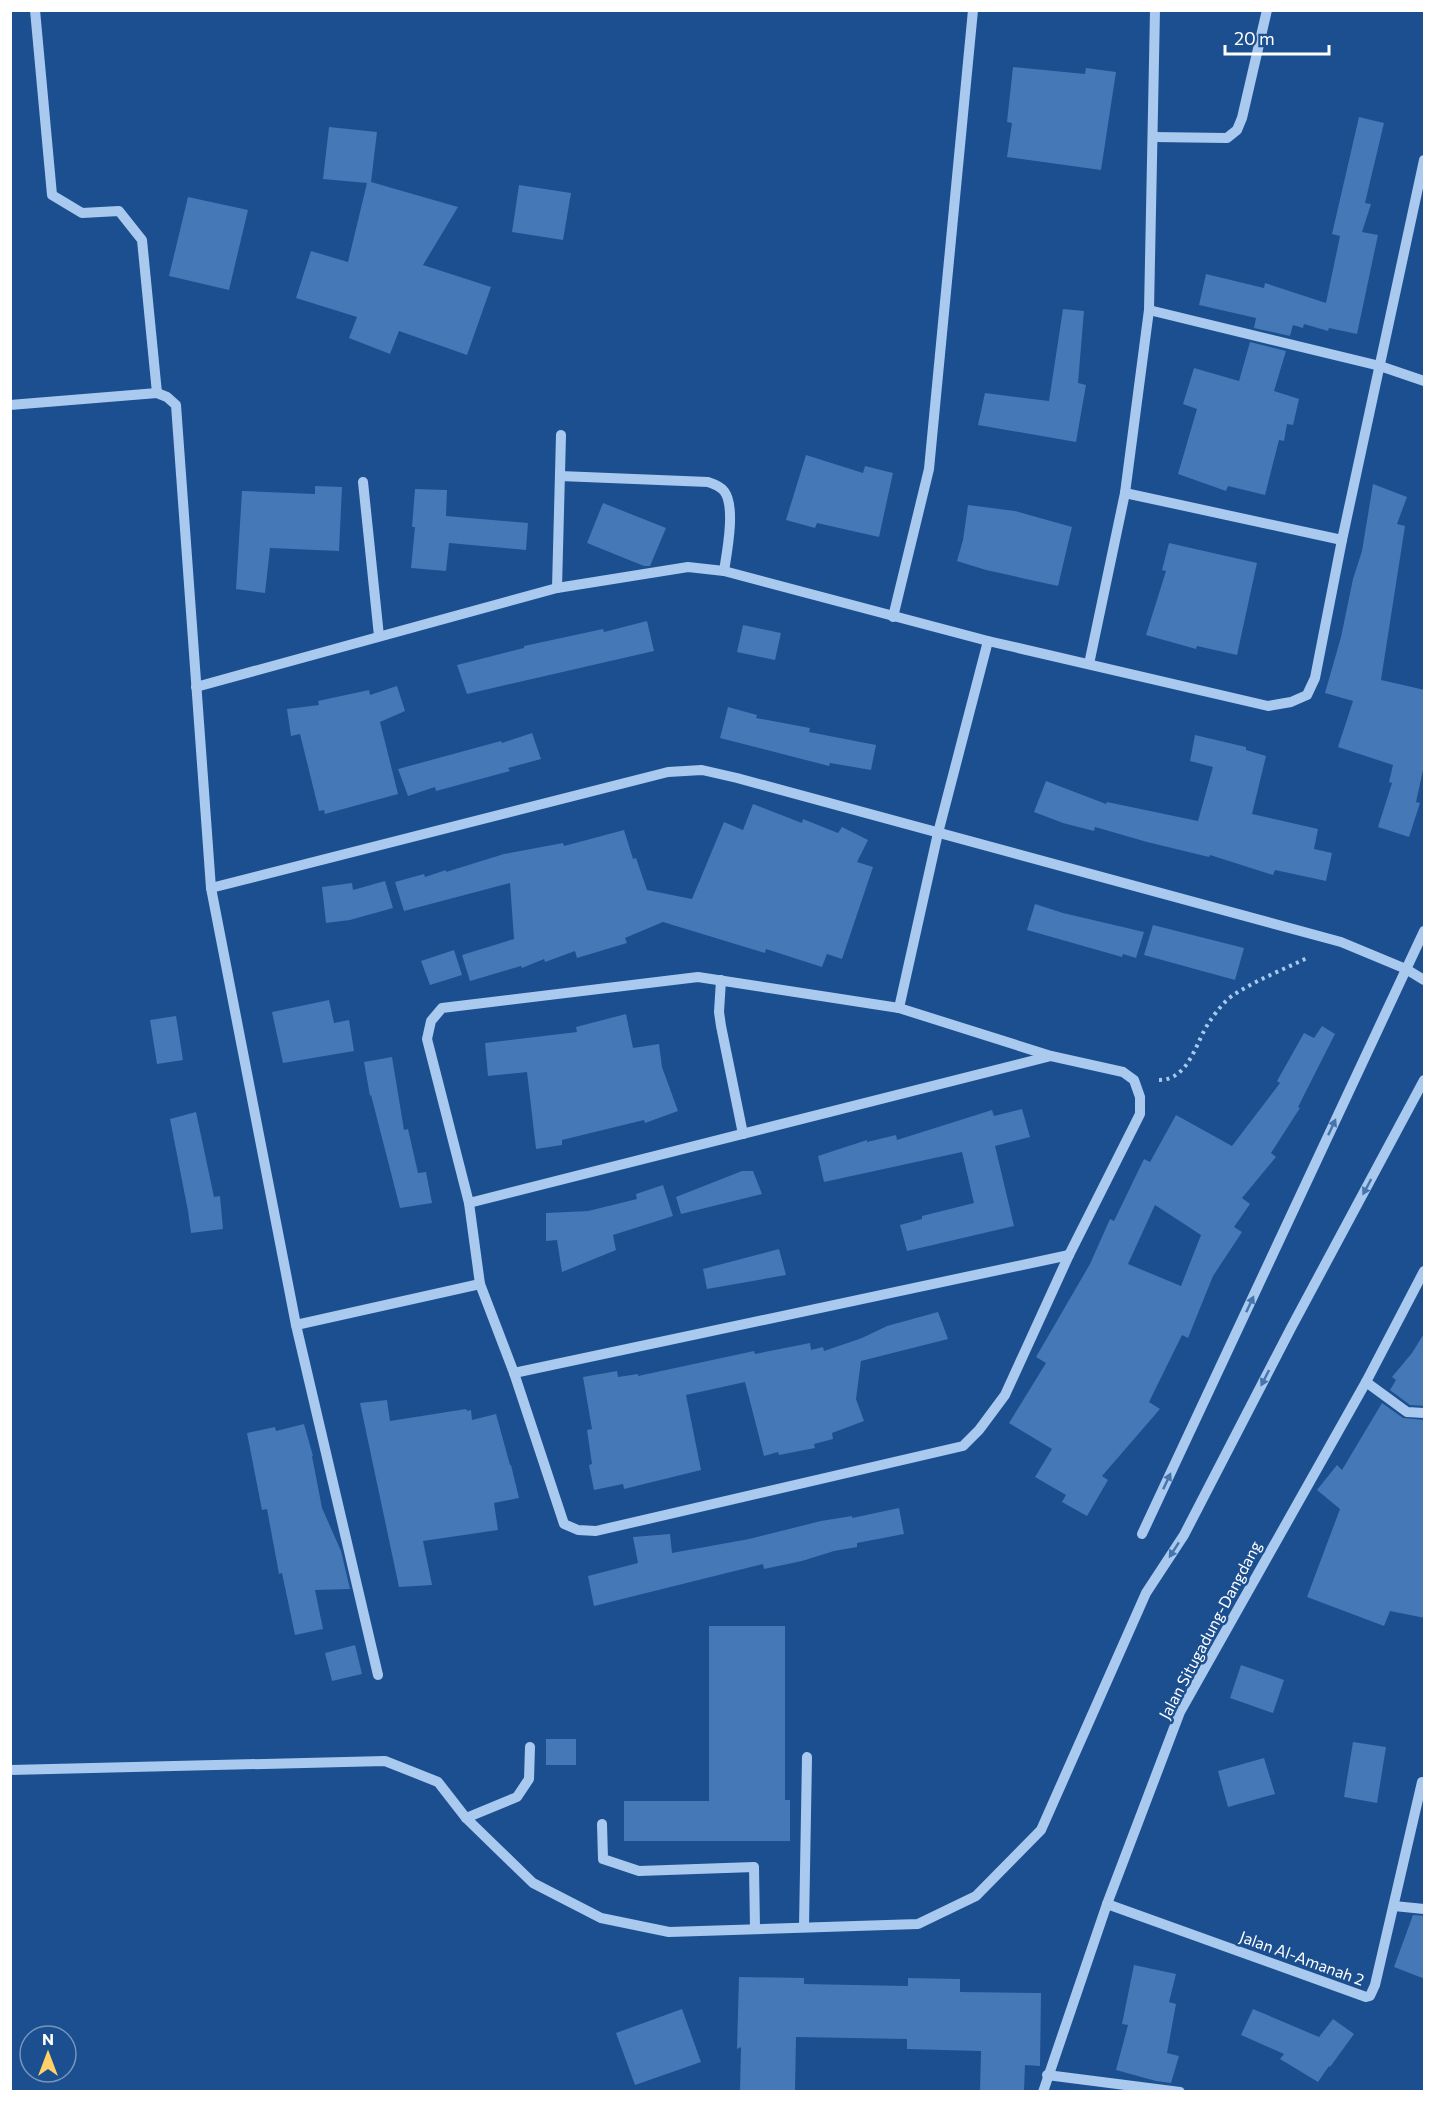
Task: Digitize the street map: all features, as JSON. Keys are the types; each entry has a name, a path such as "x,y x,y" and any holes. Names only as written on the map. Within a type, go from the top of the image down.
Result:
{"street":[{"path":"35,10 52,195 82,213 119,212 142,240 157,393"},
{"path":"894,616 929,469 972,10"},
{"path":"1089,664 1125,493 1149,310 1155,10"},
{"path":"1152,137 1227,138 1237,130 1242,118 1267,10"},
{"path":"196,687 557,588 688,567 724,571 988,641 1268,706 1291,702 1307,695 1315,678 1342,540 1425,160"},
{"path":"1149,310 1380,366 1425,381"},
{"path":"10,405 157,393 167,397 176,405 211,888 296,1325 378,1675"},
{"path":"557,588 561,435"},
{"path":"560,476 708,482 720,486 726,493 731,518 724,571"},
{"path":"363,482 380,636"},
{"path":"1125,493 1342,540"},
{"path":"899,1008 938,833 988,641"},
{"path":"211,888 668,772 702,770 1341,942 1406,969 1425,980"},
{"path":"1142,1534 1425,931"},
{"path":"698,977 721,980 899,1008 1051,1056 1123,1072 1134,1080 1140,1098 1140,1114 1069,1255 1005,1395 979,1430 963,1446 596,1531 578,1530 564,1524 514,1372 480,1284 469,1203 427,1039 431,1021 442,1008 698,977"},
{"path":"721,980 719,1012 743,1134"},
{"path":"469,1203 1051,1056"},
{"path":"10,1770 385,1761 438,1782 466,1818 533,1883 601,1918 669,1932 918,1924 976,1896 1041,1830 1146,1593 1184,1535 1291,1328 1425,1080"},
{"path":"514,1372 1069,1255"},
{"name":"Jalan Situgadung-Dangdang","path":"1043,2091 1107,1904 1180,1712 1425,1271"},
{"path":"296,1325 480,1284"},
{"path":"1365,1382 1407,1412 1425,1413"},
{"path":"466,1818 517,1797 529,1779 530,1747"},
{"path":"804,1927 807,1757"},
{"path":"1422,1782 1394,1906 1425,1909"},
{"path":"602,1824 603,1859 639,1871 754,1867 755,1928"},
{"name":"Jalan Al-Amanah 2","path":"1107,1904 1366,1997 1372,1993 1375,1985 1394,1906"},
{"path":"1047,2075 1180,2091"}],"path":[{"path":"1134,1080 1165,1080 1183,1069 1200,1043 1209,1022 1233,994 1341,942"}],"building":[{"path":"1013,67 1085,74 1086,68 1116,72 1101,170 1007,157 1012,123 1007,122"},
{"path":"1359,117 1384,123 1365,203 1371,204 1362,232 1378,235 1357,334 1329,328 1328,331 1304,324 1303,328 1293,325 1290,336 1254,328 1256,318 1199,305 1206,274 1264,288 1265,283 1326,303 1340,236 1332,234"},
{"path":"329,127 377,132 371,182 458,207 423,265 491,287 467,355 399,331 390,354 349,338 357,317 296,298 311,251 348,262 367,183 323,179"},
{"path":"519,185 571,193 563,240 512,232"},
{"path":"188,197 248,210 229,290 169,276"},
{"path":"1063,309 1084,311 1078,383 1086,385 1076,442 978,425 985,393 1049,401"},
{"path":"1250,342 1286,351 1274,391 1299,399 1293,425 1287,424 1284,441 1279,440 1265,495 1228,486 1226,491 1178,474 1197,409 1183,404 1194,368 1239,381"},
{"path":"806,455 863,473 865,466 893,473 879,537 817,523 815,528 786,520"},
{"path":"1373,484 1407,497 1397,524 1405,526 1381,680 1425,690 1425,761 1416,802 1420,803 1409,837 1378,827 1392,783 1389,782 1393,765 1338,747 1353,701 1325,693 1362,551"},
{"path":"315,486 342,487 339,551 270,548 265,593 236,589 242,491 315,494"},
{"path":"415,489 447,490 446,516 528,523 526,550 449,543 446,571 411,568 415,527 412,527"},
{"path":"603,503 666,528 650,566 644,566 587,543"},
{"path":"968,505 1015,511 1072,527 1058,586 957,561 963,540"},
{"path":"1169,543 1257,563 1237,655 1197,646 1196,649 1146,635 1166,571 1162,570"},
{"path":"647,621 654,651 467,694 457,665 524,648 524,646 603,629 604,632"},
{"path":"743,625 781,633 775,660 737,652"},
{"path":"397,686 405,711 380,722 398,794 325,814 324,810 319,811 300,734 291,736 287,709 319,705 318,701 369,690 370,695"},
{"path":"728,707 757,715 756,718 810,728 809,732 876,745 871,770 830,763 829,766 720,738"},
{"path":"532,733 541,759 508,768 510,771 436,791 435,787 408,796 398,769 501,741 502,743"},
{"path":"1195,735 1246,747 1246,750 1266,756 1252,814 1318,829 1314,849 1332,853 1326,881 1275,870 1273,875 1210,855 1209,857 1147,842 1095,827 1094,831 1034,812 1046,781 1106,804 1107,802 1198,821 1213,767 1190,761"},
{"path":"753,804 802,823 803,819 838,833 842,827 868,840 857,862 873,867 842,959 827,954 822,967 766,949 765,953 663,922 625,938 627,943 577,958 575,951 545,962 544,959 522,968 521,966 470,981 462,955 514,939 510,883 404,911 395,882 424,874 425,877 446,870 446,872 504,854 563,843 564,846 624,830 633,859 636,858 647,890 692,899 724,822 743,830"},
{"path":"385,881 393,908 350,920 326,923 322,887 352,883 353,890"},
{"path":"1035,904 1144,932 1136,958 1123,954 1122,957 1027,930"},
{"path":"1153,925 1244,948 1235,980 1144,955"},
{"path":"454,950 462,975 430,985 421,961"},
{"path":"329,1000 334,1023 349,1020 354,1051 283,1063 272,1012"},
{"path":"626,1014 633,1048 659,1044 662,1067 678,1111 645,1123 644,1120 562,1140 562,1145 536,1149 527,1072 488,1076 485,1043 577,1032 576,1027"},
{"path":"176,1016 183,1060 157,1064 150,1020"},
{"path":"1322,1026 1335,1034 1298,1107 1300,1108 1271,1153 1276,1157 1242,1198 1250,1204 1234,1227 1242,1232 1213,1276 1188,1338 1182,1335 1149,1402 1160,1409 1102,1476 1108,1480 1087,1516 1062,1502 1066,1495 1035,1477 1052,1449 1009,1423 1046,1363 1036,1357 1090,1264 1110,1219 1114,1221 1144,1159 1150,1162 1176,1115 1232,1146 1280,1083 1277,1081 1304,1033 1314,1038","holes":["1155,1205 1201,1235 1181,1286 1128,1264"]},
{"path":"392,1057 404,1130 408,1129 418,1173 426,1172 432,1203 400,1208 370,1096 364,1062"},
{"path":"1022,1109 1030,1137 995,1146 1014,1226 907,1251 900,1225 922,1219 922,1216 974,1203 962,1152 824,1182 818,1156 867,1140 867,1142 896,1135 897,1140 992,1110 994,1116"},
{"path":"196,1112 214,1197 220,1196 223,1229 191,1233 170,1119"},
{"path":"742,1171 753,1171 762,1194 681,1214 676,1197"},
{"path":"663,1185 673,1216 613,1235 616,1250 562,1272 557,1240 546,1241 546,1213 588,1211 637,1199 636,1194"},
{"path":"779,1249 786,1275 707,1289 703,1269"},
{"path":"938,1312 948,1339 861,1361 856,1399 864,1421 832,1433 833,1439 814,1444 815,1448 764,1456 745,1382 686,1395 701,1470 624,1489 623,1484 594,1490 589,1465 592,1464 587,1430 592,1429 583,1377 617,1371 618,1377 638,1374 638,1376 754,1351 755,1354 810,1343 811,1350 823,1347 824,1351 862,1338 887,1326"},
{"path":"1425,1332 1425,1406 1410,1405 1390,1390 1396,1380 1392,1377 1412,1353"},
{"path":"387,1400 390,1421 466,1409 471,1410 472,1420 496,1414 511,1465 519,1498 494,1503 498,1530 423,1541 432,1585 399,1587 360,1403"},
{"path":"1382,1403 1403,1418 1425,1420 1425,1618 1390,1611 1384,1626 1307,1597 1340,1509 1317,1490 1337,1465 1342,1470"},
{"path":"304,1424 313,1456 322,1508 341,1551 350,1589 315,1590 323,1629 295,1635 282,1573 279,1574 267,1509 262,1510 247,1433 275,1427 276,1431"},
{"path":"899,1508 904,1534 857,1543 857,1547 802,1561 764,1569 763,1564 594,1606 588,1576 638,1563 633,1537 670,1534 672,1553 749,1539 821,1521 852,1516 852,1518"},
{"path":"709,1626 785,1626 785,1800 790,1800 790,1841 624,1841 624,1801 709,1801"},
{"path":"355,1645 362,1674 332,1681 325,1653"},
{"path":"1241,1665 1284,1680 1273,1713 1230,1698"},
{"path":"546,1739 576,1739 576,1765 546,1765"},
{"path":"1353,1742 1386,1747 1377,1803 1344,1797"},
{"path":"1264,1758 1275,1794 1228,1807 1218,1771"},
{"path":"1413,1915 1425,1916 1425,1979 1394,1967"},
{"path":"1134,1965 1176,1974 1169,2002 1176,2004 1167,2053 1179,2056 1171,2083 1116,2070 1128,2025 1122,2024"},
{"path":"739,1977 804,1978 804,1984 908,1986 908,1978 960,1979 960,1992 1041,1993 1040,2066 1025,2065 1024,2091 980,2091 981,2051 907,2049 907,2039 796,2037 795,2091 740,2091 741,2047 737,2049"},
{"path":"682,2009 701,2062 635,2085 616,2033"},
{"path":"1253,2009 1319,2037 1333,2019 1354,2034 1318,2082 1280,2059 1284,2054 1241,2035"}]}
